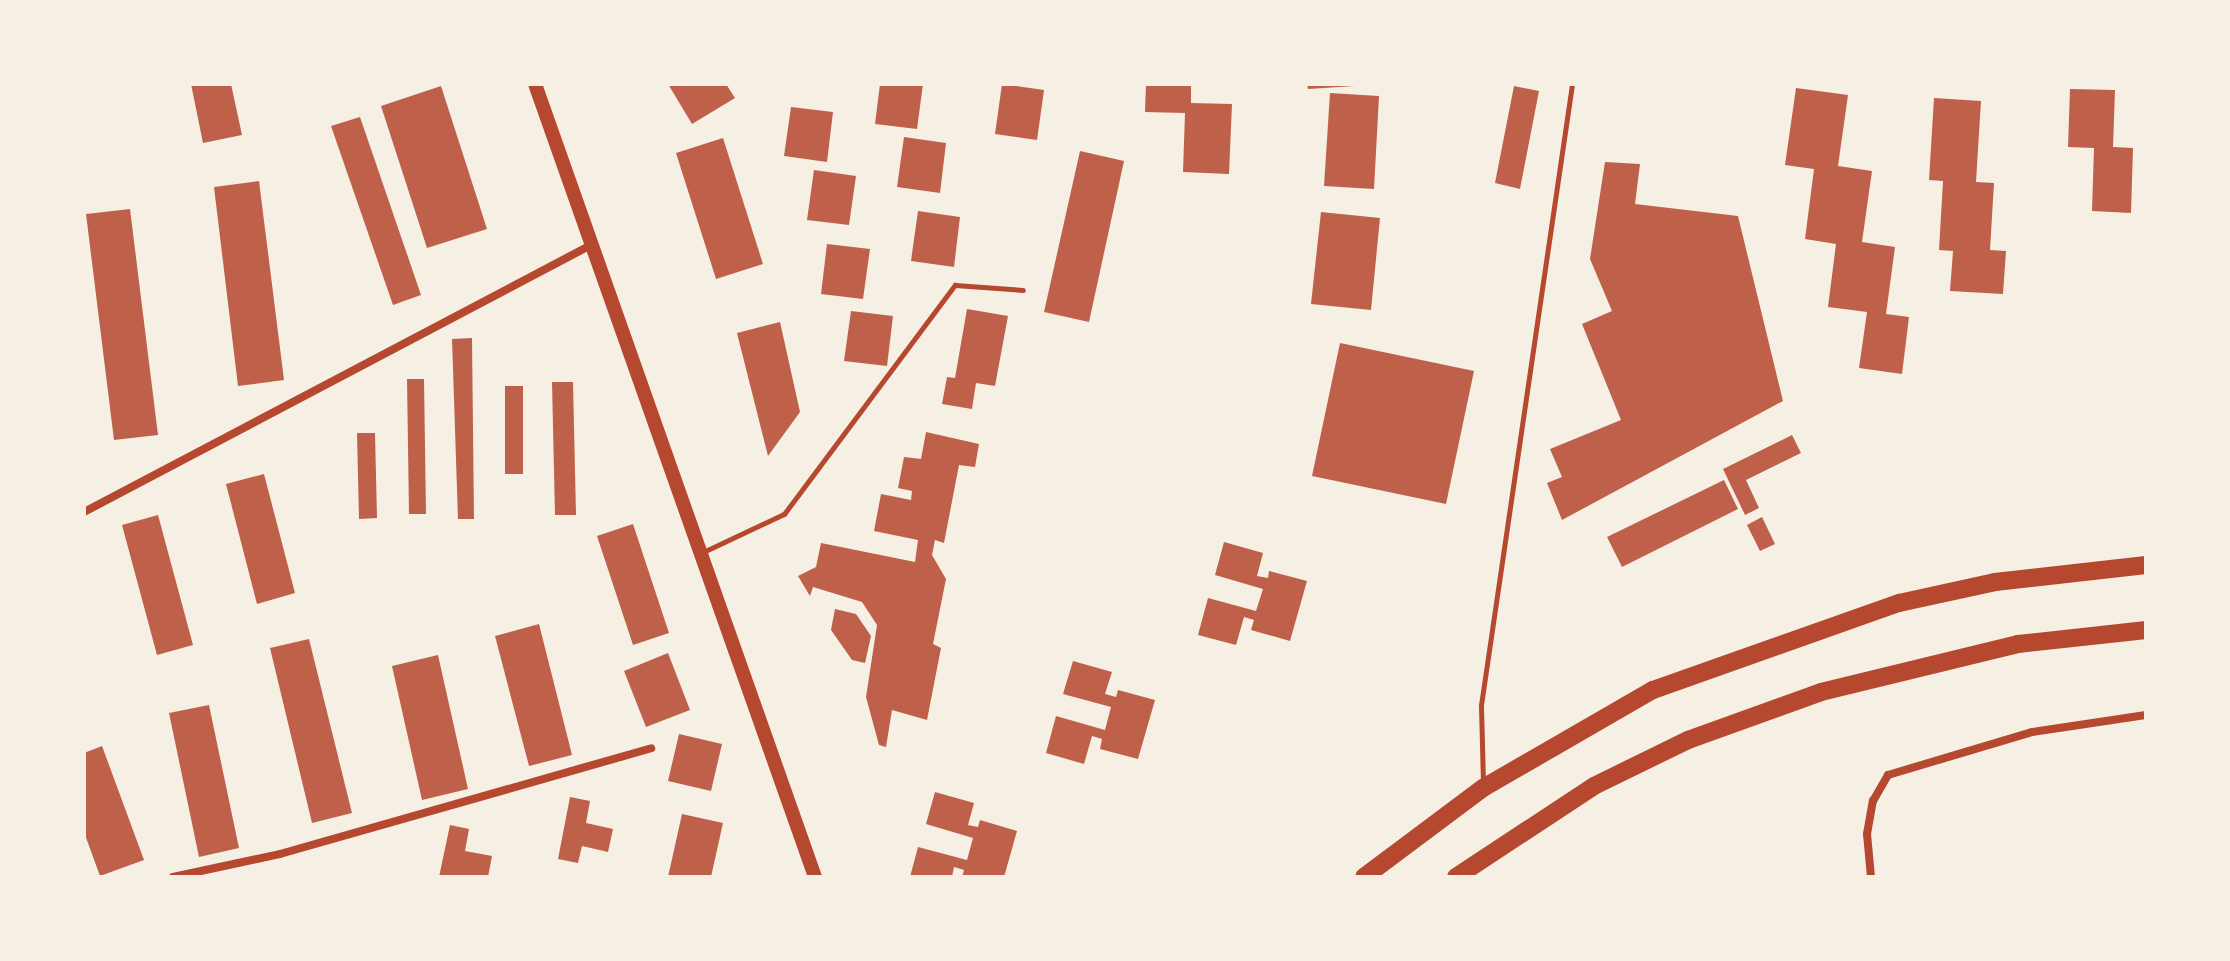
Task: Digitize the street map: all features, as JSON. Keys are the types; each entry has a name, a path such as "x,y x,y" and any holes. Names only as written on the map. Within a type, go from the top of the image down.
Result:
{"main road":[{"path":"1364,877 1483,788 1653,690 1802,634 1995,582 2146,565"},
{"path":"1456,877 1594,786 1688,740 1821,692 2018,644 2146,630"}],"street":[{"path":"535,84 815,877"},
{"path":"84,512 591,245"},
{"path":"1871,877 1867,834 1873,801 1888,775 2032,732 2146,715"},
{"path":"173,877 280,854 651,748"}],"lane":[{"path":"1483,788 1481,705 1572,84"},
{"path":"701,553 784,514 955,285 1023,290"}],"building":[{"path":"191,84 231,84 242,135 203,143"},
{"path":"668,84 726,84 735,98 692,124"},
{"path":"880,84 923,84 917,129 875,124"},
{"path":"1002,84 1044,90 1037,140 995,134"},
{"path":"1146,84 1191,84 1191,103 1232,104 1229,174 1183,172 1185,113 1145,112"},
{"path":"1307,84 1355,84 1355,86 1308,89"},
{"path":"441,86 487,229 427,248 381,106"},
{"path":"1514,86 1539,91 1520,189 1495,183"},
{"path":"1796,88 1848,95 1838,166 1872,171 1862,242 1895,247 1886,314 1909,317 1902,374 1859,368 1867,312 1828,307 1836,244 1805,239 1814,169 1785,165"},
{"path":"2070,89 2115,90 2113,147 2133,148 2131,213 2092,211 2094,148 2068,147"},
{"path":"1330,93 1379,96 1374,189 1324,186"},
{"path":"1934,98 1981,101 1976,182 1994,183 1990,250 2006,251 2003,294 1950,291 1953,251 1939,250 1943,181 1929,180"},
{"path":"791,107 833,112 827,162 784,156"},
{"path":"360,117 421,295 393,305 331,126"},
{"path":"904,137 946,143 940,193 897,187"},
{"path":"723,138 763,264 716,279 676,153"},
{"path":"1080,151 1124,161 1089,322 1044,312"},
{"path":"1605,162 1640,164 1635,204 1738,216 1783,401 1562,520 1547,483 1562,477 1550,449 1621,420 1582,324 1612,311 1590,259"},
{"path":"814,170 856,176 849,225 807,220"},
{"path":"259,181 284,380 238,386 214,187"},
{"path":"130,209 158,435 114,440 86,214"},
{"path":"918,211 960,217 954,267 911,261"},
{"path":"1321,212 1380,218 1371,310 1311,304"},
{"path":"827,244 870,249 863,299 821,294"},
{"path":"967,309 1008,316 995,386 976,383 972,409 942,404 947,377 955,378"},
{"path":"851,311 893,316 887,366 844,361"},
{"path":"780,322 800,412 768,456 737,333"},
{"path":"472,338 474,519 458,519 452,339"},
{"path":"1340,343 1474,371 1446,504 1312,476"},
{"path":"407,379 424,379 426,514 409,514"},
{"path":"552,382 573,382 576,515 555,515"},
{"path":"505,386 523,386 523,474 505,474"},
{"path":"926,432 979,444 975,467 959,465 944,543 935,540 932,555 946,579 933,644 941,648 927,720 892,710 886,747 879,745 866,697 877,625 862,602 813,587 810,596 798,576 816,567 821,543 915,562 918,540 874,531 881,494 911,500 912,491 898,488 904,457 921,459"},
{"path":"357,433 375,433 377,518 359,519"},
{"path":"1792,435 1801,453 1746,480 1759,508 1745,515 1723,469"},
{"path":"264,474 295,593 257,604 226,484"},
{"path":"1724,480 1738,509 1622,567 1607,537"},
{"path":"158,515 193,645 157,655 122,525"},
{"path":"1762,517 1775,544 1760,551 1747,525"},
{"path":"633,524 669,633 633,645 597,536"},
{"path":"1224,542 1263,553 1257,576 1268,578 1269,571 1307,581 1290,641 1251,630 1254,620 1244,617 1236,645 1198,635 1208,598 1256,611 1263,589 1215,575"},
{"path":"835,609 856,614 871,636 865,663 852,660 831,630"},
{"path":"539,624 572,755 529,766 495,636"},
{"path":"309,639 352,813 312,823 270,648"},
{"path":"668,653 690,710 646,727 624,671"},
{"path":"438,655 468,789 422,800 392,666"},
{"path":"1073,661 1112,672 1105,694 1116,697 1118,690 1155,700 1138,759 1100,749 1102,739 1092,736 1084,764 1046,753 1056,716 1105,730 1111,707 1063,694"},
{"path":"209,705 239,848 199,857 169,713"},
{"path":"679,734 722,744 711,791 668,781"},
{"path":"102,746 144,860 100,876 84,832 84,753"},
{"path":"935,792 974,803 968,825 978,827 980,820 1017,831 1004,877 962,877 964,870 954,867 952,877 910,877 918,847 967,860 973,838 926,824"},
{"path":"570,797 590,801 586,823 613,829 608,852 582,846 578,863 558,859"},
{"path":"682,814 723,823 711,877 668,877"},
{"path":"450,825 469,829 465,851 492,856 488,877 439,877"}]}
